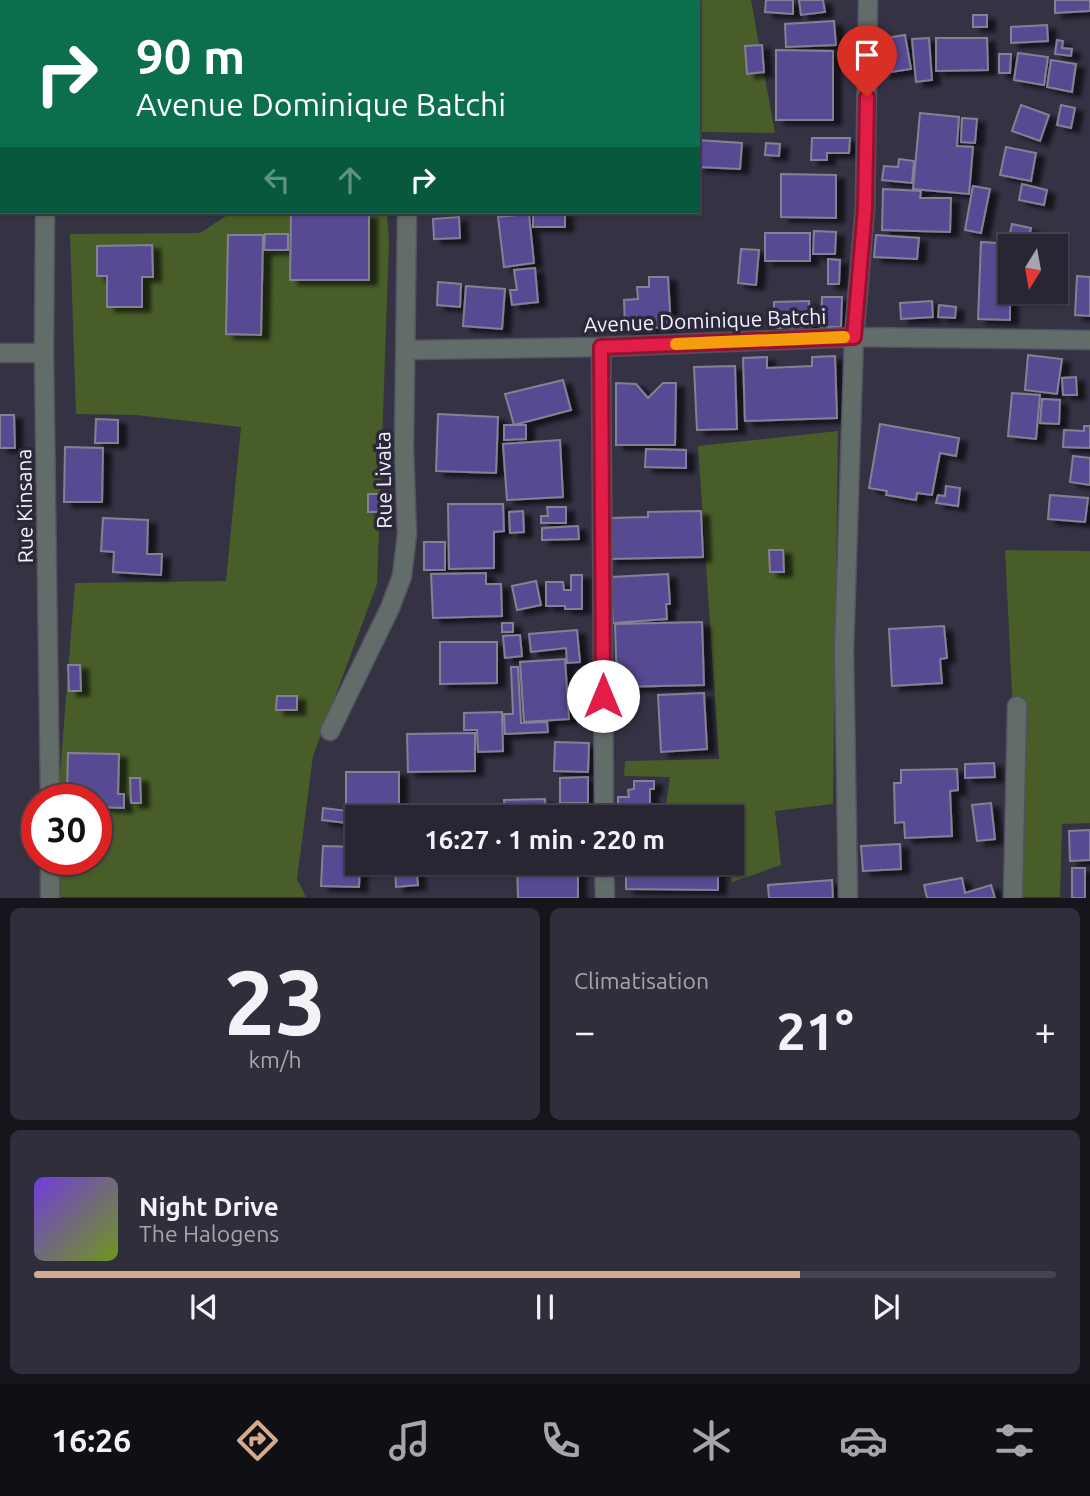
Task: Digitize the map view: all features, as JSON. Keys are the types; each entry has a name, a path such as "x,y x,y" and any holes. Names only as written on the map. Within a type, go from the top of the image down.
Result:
{"street":[{"path":"848,898 844,650 854,337 865,208 868,0"},
{"name":"Rue Kinsana","path":"45,214 44,353 50,784"},
{"name":"Rue Livata","path":"330,731 390,608 402,576 407,534 404,484 407,214"},
{"name":"Avenue Dominique Batchi","path":"406,350 601,347 854,337 1090,340"},
{"path":"601,347 604,805"},
{"path":"0,354 44,353"},
{"path":"1013,898 1017,706"},
{"path":"50,875 50,898"},
{"path":"604,875 605,898"}],"green space":[{"path":"700,0 751,0 775,133 700,132"},
{"path":"229,214 387,214 389,243 377,584 313,756 297,879 306,897 57,897 56,875 112,875 112,784 59,784 75,583 226,581 241,427 136,415 76,414 70,234 200,233"},
{"path":"838,431 833,804 775,811 781,865 732,882 731,875 744,875 744,805 666,805 670,777 624,776 625,761 719,759 698,446"},
{"path":"1005,550 1090,551 1090,823 1062,824 1060,897 1022,897"}],"building":[{"path":"766,0 793,0 793,14 765,12"},
{"path":"799,0 823,0 825,12 801,15"},
{"path":"1055,0 1090,0 1090,11 1055,13"},
{"path":"973,15 987,15 987,27 973,27"},
{"path":"834,21 836,45 786,47 785,24"},
{"path":"1047,25 1048,41 1011,43 1011,27"},
{"path":"905,35 911,69 884,73 879,39"},
{"path":"929,38 932,80 916,82 912,39"},
{"path":"936,38 987,38 988,70 936,71"},
{"path":"1057,40 1063,41 1062,48 1072,49 1071,56 1055,54"},
{"path":"762,45 764,72 747,74 745,46"},
{"path":"776,50 833,51 833,120 776,120"},
{"path":"1018,53 1048,57 1044,85 1014,80"},
{"path":"999,54 1011,54 1010,73 999,73"},
{"path":"1051,60 1076,64 1072,92 1047,87"},
{"path":"1021,105 1049,115 1040,141 1012,131"},
{"path":"1061,105 1075,108 1071,128 1057,125"},
{"path":"920,113 959,117 957,146 973,147 969,194 913,189"},
{"path":"962,118 977,119 975,143 961,142"},
{"path":"812,138 850,138 849,153 827,153 827,160 811,160"},
{"path":"700,140 742,143 740,169 700,167"},
{"path":"766,143 780,144 779,156 765,155"},
{"path":"1006,147 1036,153 1031,181 1000,175"},
{"path":"899,159 914,161 912,183 882,180 884,166 898,167"},
{"path":"781,174 836,175 836,218 781,217"},
{"path":"1022,184 1047,190 1044,205 1019,200"},
{"path":"973,186 990,189 981,233 965,230"},
{"path":"883,189 921,191 920,198 951,198 950,232 882,230"},
{"path":"291,214 369,214 369,280 290,280"},
{"path":"529,214 534,263 504,267 498,217"},
{"path":"533,214 565,214 565,227 533,227"},
{"path":"459,217 460,238 434,239 433,219"},
{"path":"1012,224 1031,228 1030,234 1010,234"},
{"path":"814,231 836,232 835,254 813,254"},
{"path":"765,233 810,233 810,261 765,261"},
{"path":"265,234 288,234 288,250 264,250"},
{"path":"228,235 263,235 261,335 226,334"},
{"path":"876,235 919,238 917,259 874,257"},
{"path":"981,242 998,243 998,304 1010,304 1010,320 978,319"},
{"path":"152,245 153,277 142,277 142,307 107,307 107,276 97,276 97,246"},
{"path":"741,249 759,250 756,285 738,283"},
{"path":"828,259 840,260 839,284 828,284"},
{"path":"535,268 538,302 512,305 510,290 517,290 514,270"},
{"path":"1077,276 1090,277 1090,316 1075,315"},
{"path":"649,277 668,277 671,327 625,329 624,300 638,299 637,287 649,287"},
{"path":"438,282 461,284 460,307 437,305"},
{"path":"466,286 505,289 502,329 463,326"},
{"path":"822,297 842,297 841,327 821,327"},
{"path":"809,301 810,327 774,328 774,302"},
{"path":"932,301 933,317 901,319 900,303"},
{"path":"939,305 956,307 955,318 938,317"},
{"path":"1028,355 1062,359 1057,394 1025,390"},
{"path":"835,356 837,418 745,421 743,358 767,357 767,368 812,366 812,357"},
{"path":"735,366 737,429 697,430 694,367"},
{"path":"1076,377 1077,395 1063,395 1062,378"},
{"path":"563,380 571,410 514,425 505,394"},
{"path":"616,383 636,384 648,398 663,383 676,383 675,445 616,445"},
{"path":"1012,393 1040,395 1036,439 1008,436"},
{"path":"1042,399 1060,400 1059,424 1040,423"},
{"path":"438,414 498,417 496,473 436,471"},
{"path":"0,415 14,415 15,448 0,448"},
{"path":"96,419 118,420 118,443 95,443"},
{"path":"880,424 959,438 956,456 940,453 932,495 917,493 916,500 886,495 887,491 869,488"},
{"path":"504,425 526,425 526,439 504,440"},
{"path":"1084,426 1090,426 1090,448 1063,447 1064,430 1084,431"},
{"path":"560,440 563,497 507,500 503,444"},
{"path":"65,447 103,448 102,502 64,502"},
{"path":"646,449 686,450 686,468 645,467"},
{"path":"1073,456 1090,458 1090,485 1070,482"},
{"path":"946,486 960,488 958,506 936,503 938,495 945,496"},
{"path":"368,494 381,494 382,512 368,512"},
{"path":"1050,495 1088,498 1085,522 1048,519"},
{"path":"448,504 503,504 504,531 494,532 494,568 449,569"},
{"path":"547,507 566,507 566,523 541,523 541,516 548,516"},
{"path":"523,511 524,532 510,533 509,512"},
{"path":"701,511 703,557 609,559 608,518 648,517 648,512"},
{"path":"103,518 148,520 147,554 162,554 161,575 113,572 114,552 101,551"},
{"path":"578,526 579,539 542,540 542,528"},
{"path":"424,542 445,542 445,570 424,570"},
{"path":"769,550 783,550 784,572 770,572"},
{"path":"486,573 486,584 501,584 502,616 433,618 431,574"},
{"path":"668,574 670,604 666,604 667,619 613,623 611,577"},
{"path":"571,575 582,575 582,609 546,606 546,582 563,582 564,590 571,590"},
{"path":"536,581 541,605 517,610 512,586"},
{"path":"702,622 704,685 617,687 615,624"},
{"path":"502,623 513,623 513,632 502,632"},
{"path":"944,626 947,658 940,659 942,683 892,686 889,629"},
{"path":"577,630 580,662 567,663 566,648 531,652 529,634"},
{"path":"520,635 522,656 505,658 503,636"},
{"path":"440,642 497,642 497,683 440,684"},
{"path":"565,659 569,719 524,722 520,662"},
{"path":"68,665 80,665 81,691 69,691"},
{"path":"511,667 518,667 521,723 547,722 548,732 505,734 504,714 513,714"},
{"path":"704,693 707,749 661,752 658,695"},
{"path":"277,696 297,696 297,710 276,710"},
{"path":"502,712 503,751 478,752 477,730 464,730 464,713"},
{"path":"475,733 475,771 408,772 407,734"},
{"path":"555,742 589,743 588,772 554,771"},
{"path":"68,753 119,754 118,794 124,794 124,808 112,808 112,784 67,784"},
{"path":"994,763 995,777 965,778 965,764"},
{"path":"957,769 958,790 950,791 952,836 905,838 904,822 895,823 894,783 901,783 901,770"},
{"path":"346,772 399,772 399,805 346,805"},
{"path":"588,777 588,803 560,803 560,778"},
{"path":"130,778 140,778 141,803 131,803"},
{"path":"634,781 654,781 654,789 650,789 650,805 618,805 618,797 629,797 628,790 634,789"},
{"path":"545,799 545,805 504,805 504,800"},
{"path":"991,803 995,839 977,841 972,805"},
{"path":"323,808 345,811 345,823 322,820"},
{"path":"1090,830 1090,860 1070,861 1069,831"},
{"path":"900,844 901,869 863,871 861,846"},
{"path":"323,846 345,847 345,875 360,875 359,887 321,886"},
{"path":"1072,868 1085,868 1085,898 1072,898"},
{"path":"396,875 417,875 418,885 396,887"},
{"path":"517,875 578,875 578,898 518,898"},
{"path":"626,875 718,875 718,890 626,889"},
{"path":"962,878 965,893 991,885 995,898 927,898 924,885"},
{"path":"832,880 833,898 769,898 768,885"}],"slow traffic":[{"path":"676,344 844,337"}],"route":[{"path":"603,696 601,347 854,337 865,208 867,97"}]}
